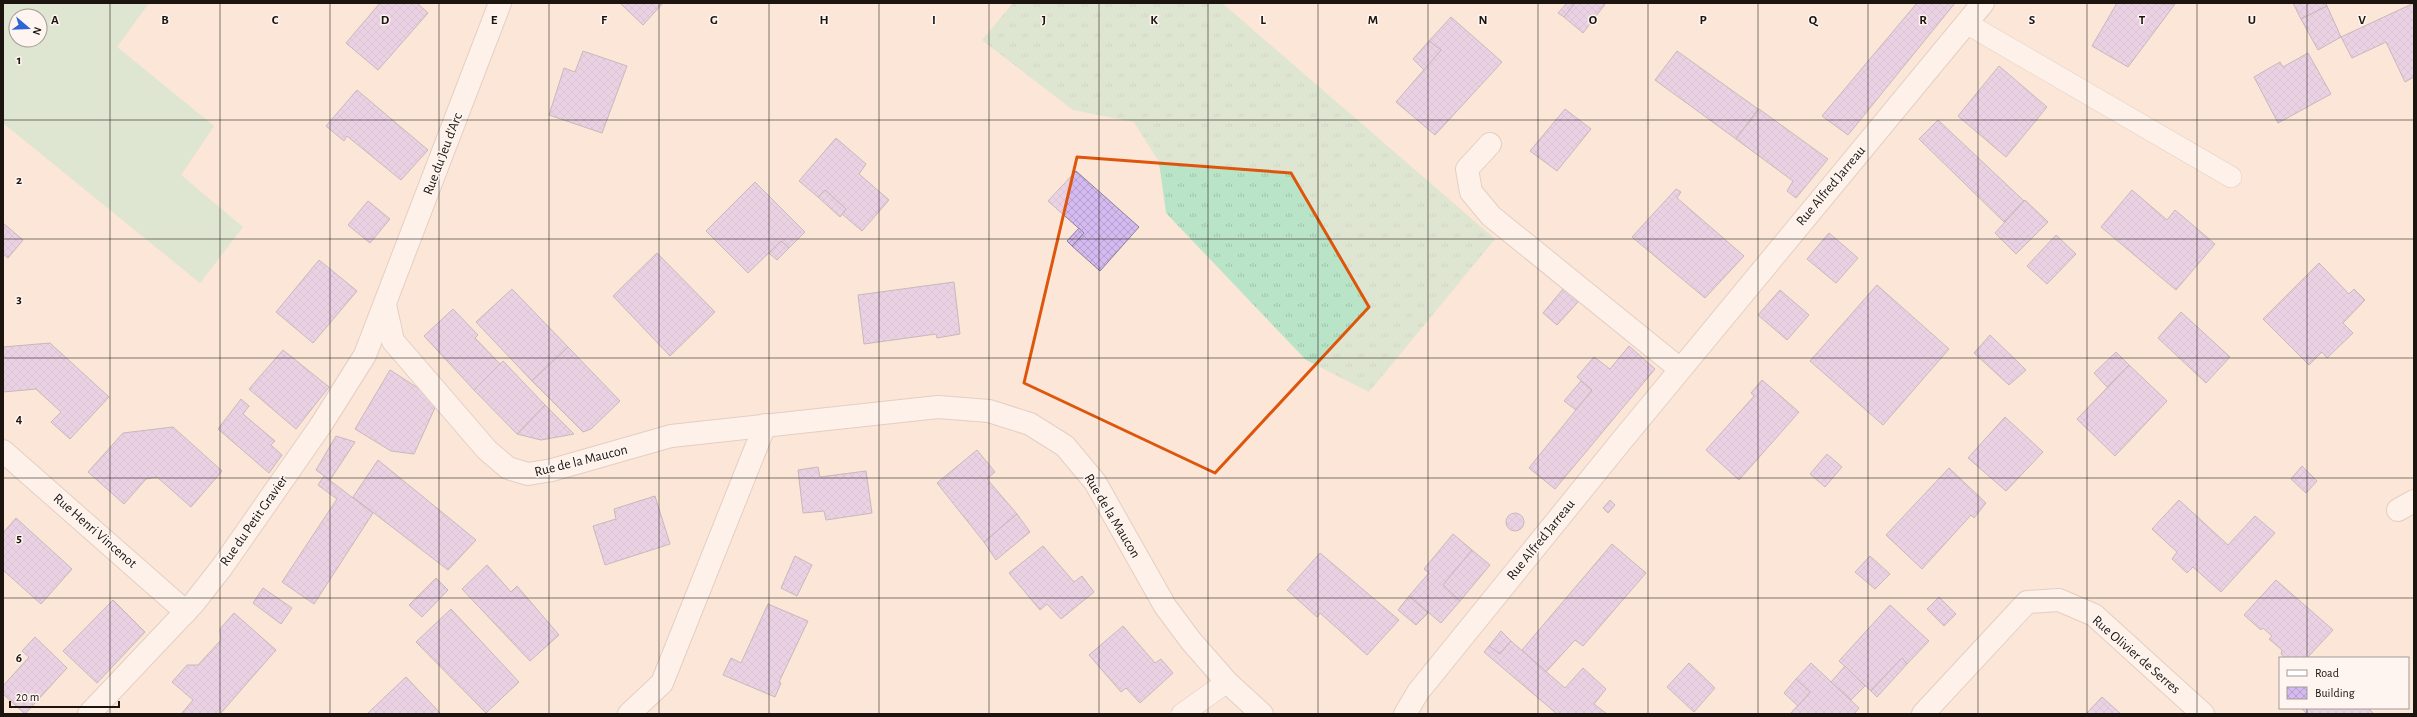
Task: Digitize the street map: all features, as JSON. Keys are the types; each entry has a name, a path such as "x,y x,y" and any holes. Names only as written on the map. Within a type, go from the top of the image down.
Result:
{"street":[{"name":"Rue du Jeu d'Arc","path":"385,305 500,3"},
{"name":"Rue Alfred Jarreau","path":"1405,714 1418,692 1482,612 1680,369 1983,3"},
{"path":"1490,144 1467,168 1471,192 1491,216 1680,369"},
{"name":"Rue de la Maucon","path":"385,305 392,341 487,450 508,468 528,474 552,470 671,436 938,407 989,411 1030,424 1065,446 1095,482 1165,606 1191,641 1227,682 1262,714"},
{"name":"Rue du Petit Gravier","path":"89,714 186,612 222,567 321,425 365,354 385,305"},
{"path":"629,714 662,683 765,425"},
{"name":"Rue Henri Vincenot","path":"3,451 186,612"},
{"name":"Rue Olivier de Serres","path":"1923,714 2027,602 2059,600 2094,615 2203,714"}],"lane":[{"path":"1966,23 2231,177"},
{"path":"1182,714 1227,682"}],"highlighted area":[{"path":"1077,157 1291,173 1369,307 1215,473 1024,383"}],"green space":[{"path":"3,3 149,3 117,47 214,126 181,175 243,227 200,283 3,123"},
{"path":"1013,3 1222,3 1495,239 1369,392 1306,360 1166,213 1159,162 1134,122 1073,110 982,40"}],"building":[{"path":"380,3 417,3 428,13 378,70 346,43"},
{"path":"620,3 663,3 643,25"},
{"path":"1567,3 1575,3 1564,17 1558,13"},
{"path":"1575,3 1606,3 1583,33 1564,17"},
{"path":"1917,3 1955,3 1848,135 1822,116"},
{"path":"2117,3 2175,4 2128,67 2092,46"},
{"path":"2293,3 2326,3 2327,6 2301,19"},
{"path":"2414,3 2414,77 2405,82 2386,42 2352,58 2341,37"},
{"path":"2327,6 2341,37 2318,50 2301,19"},
{"path":"1451,17 1502,62 1435,135 1396,102 1441,50 1429,41"},
{"path":"1429,41 1441,50 1424,70 1413,59"},
{"path":"583,51 627,66 602,133 549,115 564,68 575,72"},
{"path":"1677,51 1758,109 1736,139 1655,80"},
{"path":"2308,53 2331,94 2278,123 2254,77 2280,62 2283,67"},
{"path":"1999,66 2047,107 2006,157 1958,116"},
{"path":"357,90 428,150 401,180 347,136 344,141 326,126"},
{"path":"1565,109 1591,129 1557,171 1530,151"},
{"path":"1759,109 1828,159 1796,198 1787,191 1793,181 1736,139"},
{"path":"1938,120 2024,201 2004,222 1919,139"},
{"path":"836,138 866,164 859,174 889,200 862,231 842,214 846,209 825,190 818,197 799,181"},
{"path":"1076,171 1139,227 1100,271 1072,246 1084,233 1048,201"},
{"path":"755,182 805,232 789,248 781,241 748,273 706,231"},
{"path":"1676,189 1681,192 1677,198 1744,256 1705,298 1632,237"},
{"path":"825,190 846,209 840,217 818,197"},
{"path":"2132,190 2167,220 2175,210 2215,244 2176,290 2101,227"},
{"path":"2025,200 2048,222 2016,254 1995,233"},
{"path":"368,201 390,219 370,243 348,225"},
{"path":"3,223 23,240 8,258 3,254"},
{"path":"1079,228 1084,233 1072,246 1067,241"},
{"path":"1829,233 1858,258 1836,283 1807,259"},
{"path":"2056,235 2076,254 2047,284 2027,266"},
{"path":"781,241 789,248 777,260 769,253"},
{"path":"657,253 715,312 670,356 613,296"},
{"path":"319,260 357,291 313,343 276,312"},
{"path":"2319,263 2349,294 2354,289 2365,300 2343,323 2353,333 2327,358 2322,352 2309,365 2263,319"},
{"path":"954,282 960,334 937,338 936,334 864,344 858,295"},
{"path":"1877,285 1949,349 1883,425 1810,361"},
{"path":"512,289 568,347 532,381 476,322"},
{"path":"1563,289 1578,302 1557,325 1543,313"},
{"path":"1780,290 1809,315 1787,340 1758,315"},
{"path":"453,309 478,335 475,338 500,364 474,390 424,336"},
{"path":"2181,312 2230,357 2206,383 2158,338"},
{"path":"1990,335 2026,370 2009,385 1974,353"},
{"path":"50,343 109,397 70,439 51,422 61,412 36,389 3,392 3,347"},
{"path":"1629,346 1655,369 1555,489 1529,468 1592,390 1577,377 1594,357 1610,369"},
{"path":"568,347 620,401 591,429 583,432 532,381"},
{"path":"283,350 329,387 296,429 249,389"},
{"path":"2116,352 2129,365 2107,387 2094,373"},
{"path":"503,361 545,405 517,434 474,390"},
{"path":"2129,365 2167,401 2115,456 2077,419"},
{"path":"390,370 438,401 414,454 391,451 355,429"},
{"path":"1762,380 1799,412 1739,480 1706,450 1754,396 1751,393"},
{"path":"1581,381 1592,390 1576,410 1564,401"},
{"path":"241,399 249,406 243,414 275,441 271,445 282,455 269,473 218,429"},
{"path":"545,405 574,434 541,440 517,434"},
{"path":"2005,417 2043,452 2006,491 1968,458"},
{"path":"173,427 222,471 191,507 157,477 146,479 124,504 88,472 123,433"},
{"path":"336,436 355,442 330,480 316,470"},
{"path":"977,450 995,472 987,479 1017,514 984,542 937,483"},
{"path":"1827,454 1842,467 1825,487 1810,474"},
{"path":"378,460 476,540 448,570 353,497"},
{"path":"2302,466 2317,481 2306,493 2291,479"},
{"path":"818,467 820,477 866,471 872,513 826,520 824,511 803,513 798,470"},
{"path":"1949,468 1986,503 1974,518 1971,515 1922,569 1886,535"},
{"path":"324,476 373,513 314,604 282,582 337,499 318,485"},
{"path":"655,496 670,544 605,565 593,526 616,519 614,509"},
{"path":"1610,500 1615,505 1608,513 1603,508"},
{"path":"2179,500 2228,545 2255,516 2275,533 2221,592 2193,567 2187,573 2172,559 2177,552 2152,529"},
{"path":"1515,513 1521,516 1524,522 1521,528 1515,531 1509,528 1506,522 1509,516"},
{"path":"1017,514 1030,532 996,560 984,542"},
{"path":"16,518 72,569 41,604 3,570 3,533"},
{"path":"1453,534 1472,550 1443,585 1460,601 1441,623 1409,596 1429,573 1424,569"},
{"path":"1612,544 1646,573 1583,646 1575,640 1546,672 1522,650"},
{"path":"1043,546 1074,582 1082,576 1094,592 1061,619 1047,604 1040,610 1009,573"},
{"path":"1472,550 1490,565 1460,601 1443,585"},
{"path":"1320,553 1399,620 1367,655 1320,613 1317,617 1287,590"},
{"path":"795,556 812,565 797,596 781,588"},
{"path":"1870,556 1890,574 1875,589 1855,572"},
{"path":"487,565 511,592 517,586 559,635 530,661 462,589"},
{"path":"436,578 448,590 422,617 409,605"},
{"path":"2276,580 2333,630 2308,657 2285,657 2281,654 2282,650 2269,639 2272,636 2263,628 2261,630 2244,615"},
{"path":"263,588 292,608 281,624 253,603"},
{"path":"1409,596 1428,613 1416,625 1398,610"},
{"path":"1939,597 1956,614 1944,626 1927,609"},
{"path":"113,600 145,632 97,683 63,651"},
{"path":"768,604 808,621 779,682 781,683 775,697 723,675 731,658 741,663"},
{"path":"1890,605 1929,641 1907,664 1902,658 1871,691 1839,661"},
{"path":"451,609 519,682 486,713 416,642"},
{"path":"234,613 276,650 220,714 183,714 182,713 193,700 172,682 187,665 198,665 221,640 220,629"},
{"path":"1123,626 1155,663 1161,659 1173,673 1140,703 1126,688 1121,692 1089,655"},
{"path":"1501,631 1511,641 1500,654 1489,646"},
{"path":"35,637 67,668 25,714 3,694 3,686 29,657 22,651"},
{"path":"1511,641 1565,688 1583,668 1606,689 1594,704 1607,714 1557,714 1484,652 1489,646 1500,654"},
{"path":"1902,658 1907,664 1877,697 1871,691"},
{"path":"1689,663 1715,688 1694,712 1667,687"},
{"path":"1811,663 1859,708 1854,714 1790,714 1810,692 1796,679"},
{"path":"1845,666 1865,686 1851,700 1831,682"},
{"path":"406,677 441,714 367,714"},
{"path":"1796,679 1810,692 1798,706 1784,693"},
{"path":"2102,697 2121,714 2086,714"},
{"path":"2302,709 2369,709 2374,714 2307,714"}]}
